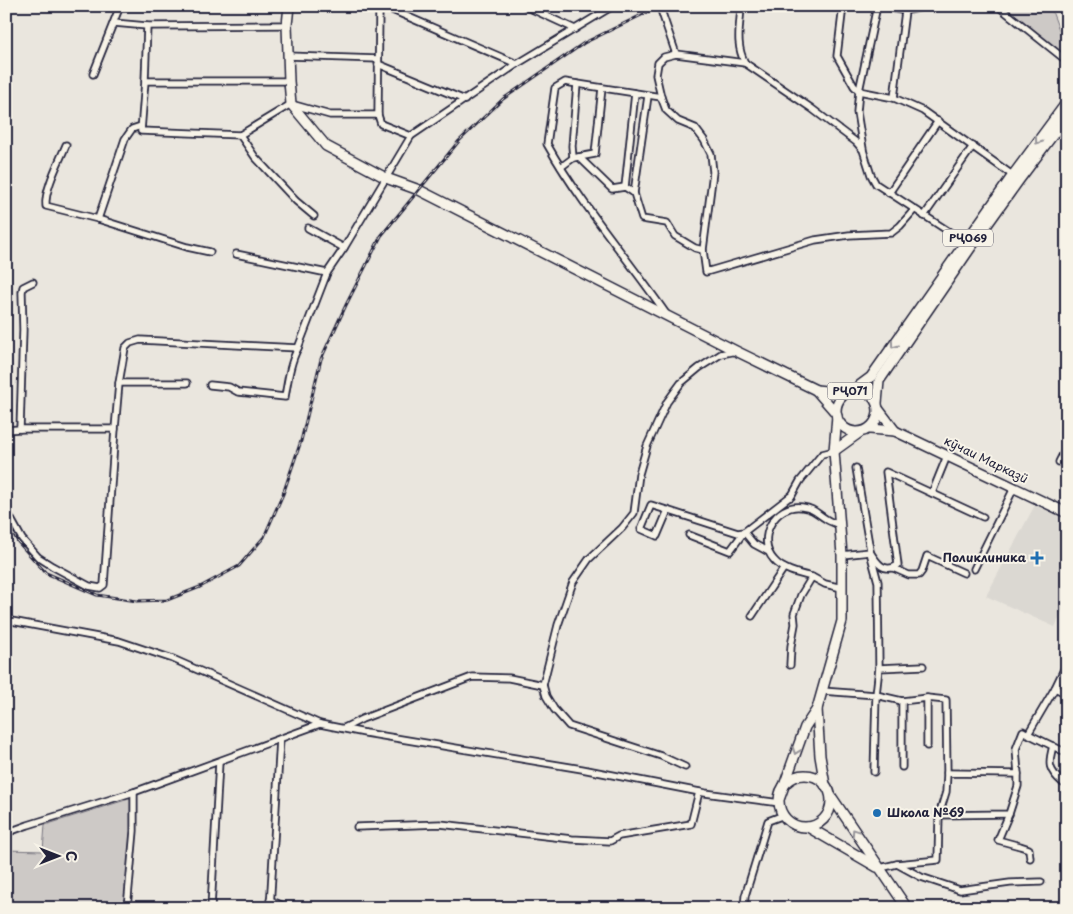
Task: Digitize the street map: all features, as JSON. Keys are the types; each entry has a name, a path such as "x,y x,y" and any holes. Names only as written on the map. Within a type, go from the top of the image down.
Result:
{"main road":[{"path":"289,6 288,56 291,104 326,146 386,178 419,190 816,390 826,392 851,391"},
{"name":"РҶ069","path":"851,391 871,377 1016,177 1065,116 1067,102"},
{"name":"РҶ069","path":"878,406 879,382 968,244"},
{"path":"816,390 836,415 834,451 842,555 842,621 817,709 820,756 825,785 908,908"},
{"name":"РҶ071","path":"859,433 842,427 836,415 839,400 851,391 858,390 874,398 878,406 878,417 870,428"},
{"path":"878,406 894,430"},
{"path":"834,451 859,433 865,432 870,428 894,430"},
{"name":"кӯчаи Марказӣ","path":"894,430 1067,513"},
{"path":"780,800 805,727 817,709"},
{"path":"825,785 819,779 803,775 795,777 788,782 783,789 780,800 784,815 788,821 801,827 817,824 829,812 831,804 830,795"},
{"path":"808,827 880,868"}],"street":[{"path":"93,74 120,6"},
{"path":"379,6 378,115 381,124 411,136"},
{"path":"382,6 517,64"},
{"path":"525,6 535,8 574,29"},
{"path":"210,386 229,387 238,392 285,397 294,356 327,274 411,136 517,64 613,6"},
{"path":"667,6 661,10 676,54"},
{"path":"741,6 738,43 740,54 745,63 811,108 856,142 863,150"},
{"path":"843,6 836,56 859,91 894,98 923,111 1016,177"},
{"path":"877,6 859,91 857,112 863,150 871,175 876,184 968,244"},
{"path":"887,6 898,11 927,6"},
{"path":"998,6 1067,61"},
{"path":"894,98 905,11"},
{"path":"114,23 147,26 288,25"},
{"path":"147,26 141,130 240,135 291,104 330,115 378,115"},
{"path":"745,63 676,54 664,56 658,63 656,74 660,97 666,110 678,121 694,128 704,140 711,154 713,172 703,250 706,272 815,240 849,235 891,233 914,210"},
{"path":"288,56 378,61 465,100"},
{"path":"145,81 289,81"},
{"path":"660,97 565,82 555,88 547,144 582,200 668,316"},
{"path":"577,84 572,146 576,158 612,189 625,187 634,193"},
{"path":"561,167 576,158 595,154 602,88"},
{"path":"625,187 635,93"},
{"path":"648,96 634,193 642,219 667,223 675,236 695,248 703,250"},
{"path":"889,193 938,122"},
{"path":"98,219 125,139 132,129 141,126"},
{"path":"240,135 255,157 296,201 314,216"},
{"path":"66,145 48,188 46,206 98,219 187,247 210,252"},
{"path":"924,216 973,146"},
{"path":"308,228 344,248"},
{"path":"236,254 327,274"},
{"path":"20,429 23,330 22,292 23,286 33,282"},
{"path":"6,510 22,539 38,557 89,586 100,588 104,585 115,429 125,348 130,343 140,340 298,348"},
{"path":"685,767 661,756 569,726 554,709 546,696 543,685 558,625 573,582 589,559 622,528 634,513 639,474 647,446 667,402 681,382 699,368 721,354 736,351"},
{"path":"120,383 186,384"},
{"path":"6,430 115,429"},
{"path":"1067,446 1059,462 1067,465"},
{"path":"767,552 767,536 771,522 784,510 800,481 822,454 834,451"},
{"path":"932,493 948,456"},
{"path":"856,468 870,552 878,582 879,668 876,695 874,772"},
{"path":"893,568 898,565 886,472 983,517"},
{"path":"974,569 1014,488"},
{"path":"689,535 730,551 744,532 792,495"},
{"path":"668,510 658,536 641,528 651,505 668,510 738,533 744,532"},
{"path":"784,510 800,507 815,510 825,519 840,525"},
{"path":"744,532 754,544 767,552 775,562 784,568 812,577 825,584 842,588"},
{"path":"842,555 870,552"},
{"path":"870,552 877,564 884,568 893,568 909,575 919,575 927,556 964,573"},
{"path":"752,616 784,568"},
{"path":"790,665 795,624 794,614 801,596 812,577"},
{"path":"6,620 119,641 164,656 320,724 582,769 699,792 780,800"},
{"path":"1028,734 1055,688 1067,663"},
{"path":"879,668 923,666"},
{"path":"344,728 362,718 472,677 509,678 543,685"},
{"path":"1055,688 1067,694"},
{"path":"822,690 876,695 902,701 926,698 946,700 947,773 946,792 939,815 938,860 897,864 880,868"},
{"path":"926,698 927,746"},
{"path":"902,701 902,767"},
{"path":"6,833 134,792 320,724"},
{"path":"1030,858 1028,849 998,840 1018,786 1016,749 1023,731 1067,753"},
{"path":"270,908 280,739"},
{"path":"1053,746 1049,765 1054,775 1063,783"},
{"path":"211,908 219,762"},
{"path":"947,773 1018,774"},
{"path":"127,908 134,831 134,792"},
{"path":"357,827 440,824 610,841 619,836 691,824 699,792"},
{"path":"939,815 1009,814"},
{"path":"744,908 745,896 768,821 784,815"},
{"path":"897,864 921,877 960,890 1041,882"},
{"path":"270,900 288,908"}],"shaded area":[{"path":"1004,6 1050,6 1067,51 1067,57"},
{"name":"Поликлиника","path":"1035,505 1067,520 1067,601 1055,627 986,596"},
{"path":"132,798 124,908 6,908 6,850 43,851 45,825"}],"railway":[{"path":"6,520 18,542 46,573 97,595 137,601 167,600 200,587 239,566 264,537 283,494 301,441 321,359 381,236 459,141 503,99 584,43 660,6"}],"place":[{"name":"Поликлиника","path":"1037,558"},
{"name":"Школа №69","path":"877,813"}]}
